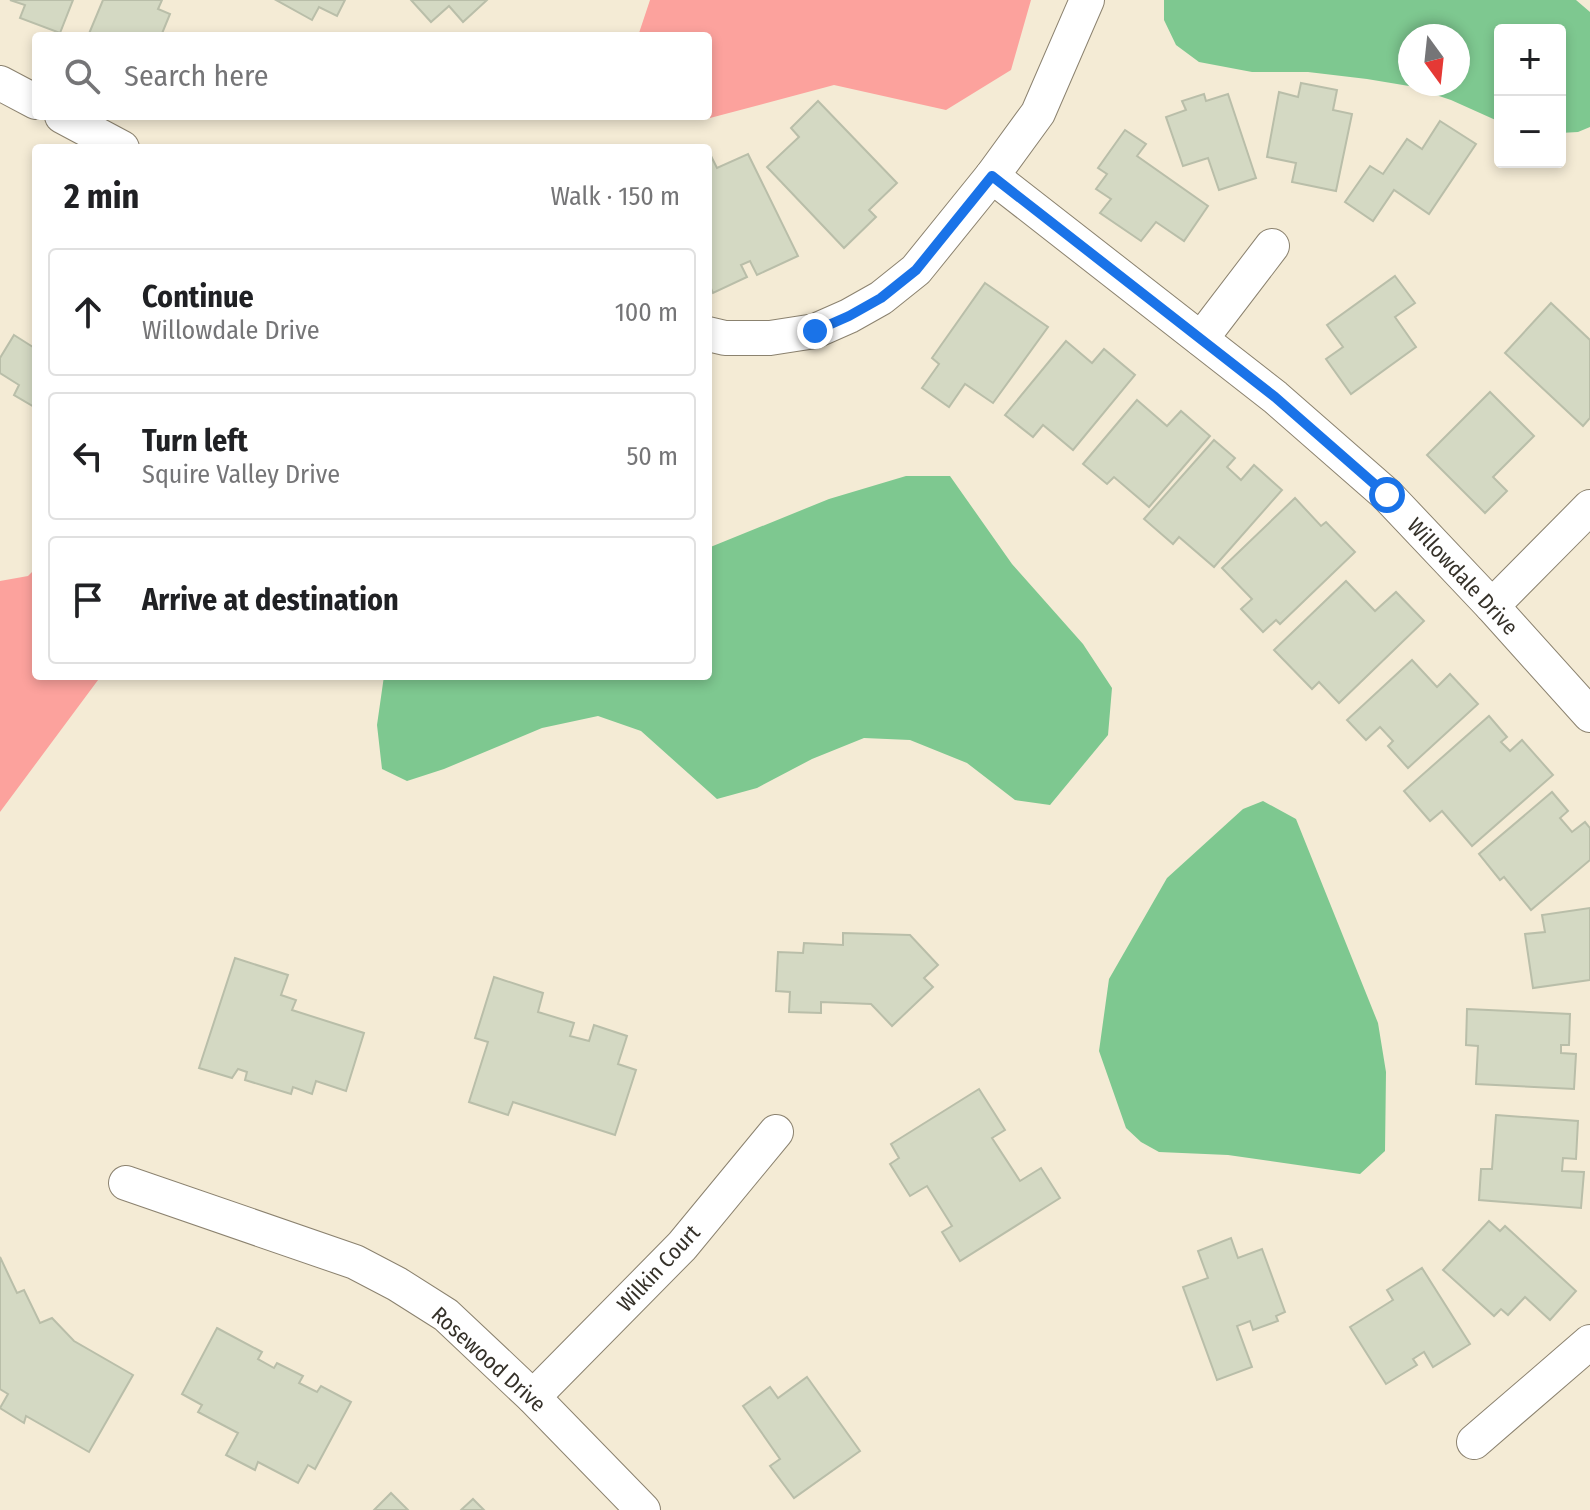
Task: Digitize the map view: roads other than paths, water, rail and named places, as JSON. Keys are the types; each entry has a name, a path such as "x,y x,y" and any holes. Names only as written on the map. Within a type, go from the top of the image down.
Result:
{"street":[{"path":"712,335 770,338 815,331 881,298 916,270 1038,113 1087,0"},
{"path":"0,83 32,100"},
{"path":"70,120 114,144"},
{"name":"Willowdale Drive","path":"992,176 1275,397 1387,495 1590,715"},
{"path":"1201,339 1272,246"},
{"path":"1492,606 1590,507"},
{"name":"Wilkin Court","path":"533,1397 682,1246 776,1132"},
{"name":"Rosewood Drive","path":"126,1183 355,1262 446,1315 533,1397 643,1510"},
{"path":"1474,1442 1590,1342"}]}
